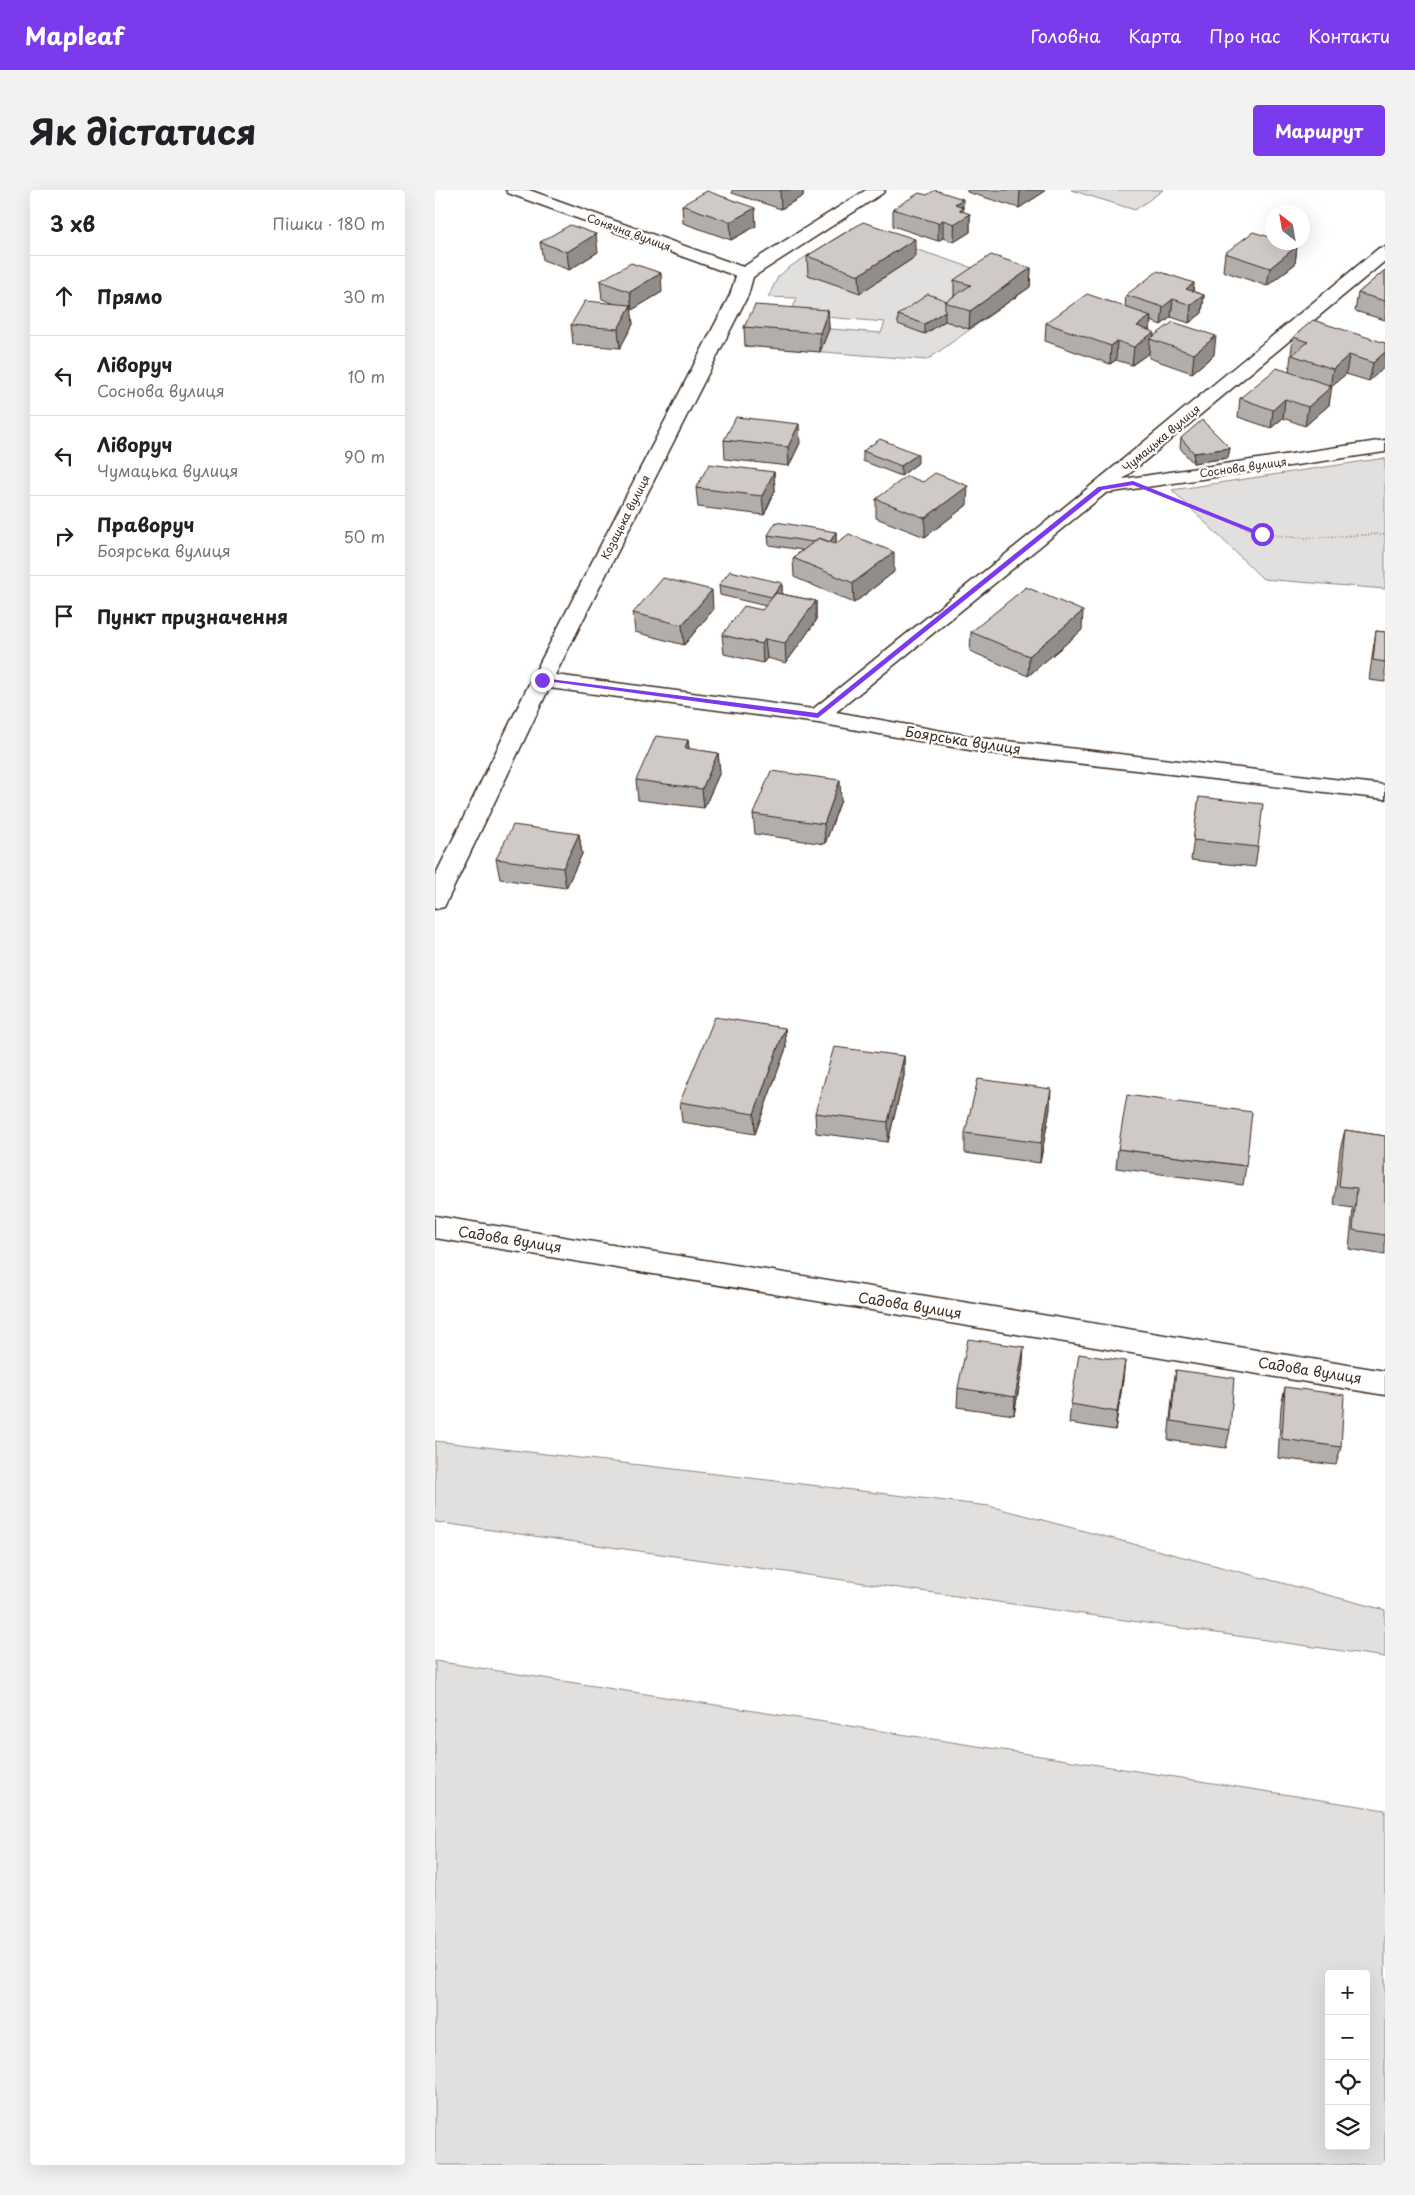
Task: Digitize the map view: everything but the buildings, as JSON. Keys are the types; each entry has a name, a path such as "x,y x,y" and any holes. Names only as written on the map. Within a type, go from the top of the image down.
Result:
{"street":[{"name":"Сонячна вулиця","path":"514,190 745,274"},
{"path":"745,274 877,190"},
{"name":"Чумацька вулиця","path":"818,716 1100,488 1385,252"},
{"name":"Козацька вулиця","path":"435,902 542,680 739,295 745,274"},
{"name":"Соснова вулиця","path":"1100,488 1385,446"},
{"name":"Боярська вулиця","path":"542,680 818,716 981,745 1385,792"},
{"name":"Садова вулиця","path":"435,1227 1385,1383"}],"path":[{"path":"1188,505 1262,534 1304,538 1385,534"}],"shaded area":[{"path":"1071,190 1163,190 1135,210"},
{"path":"852,228 1030,287 927,360 745,346 756,323 881,333 885,322 790,314 797,298 768,297 778,277 788,268"},
{"path":"1385,458 1385,589 1263,579 1172,490"},
{"path":"435,1441 989,1506 1385,1610 1385,1657 435,1522"},
{"path":"435,1661 1385,1810 1385,2165 435,2165"}],"route":[{"path":"542,680 818,716 1100,488 1133,483 1262,534"}]}
